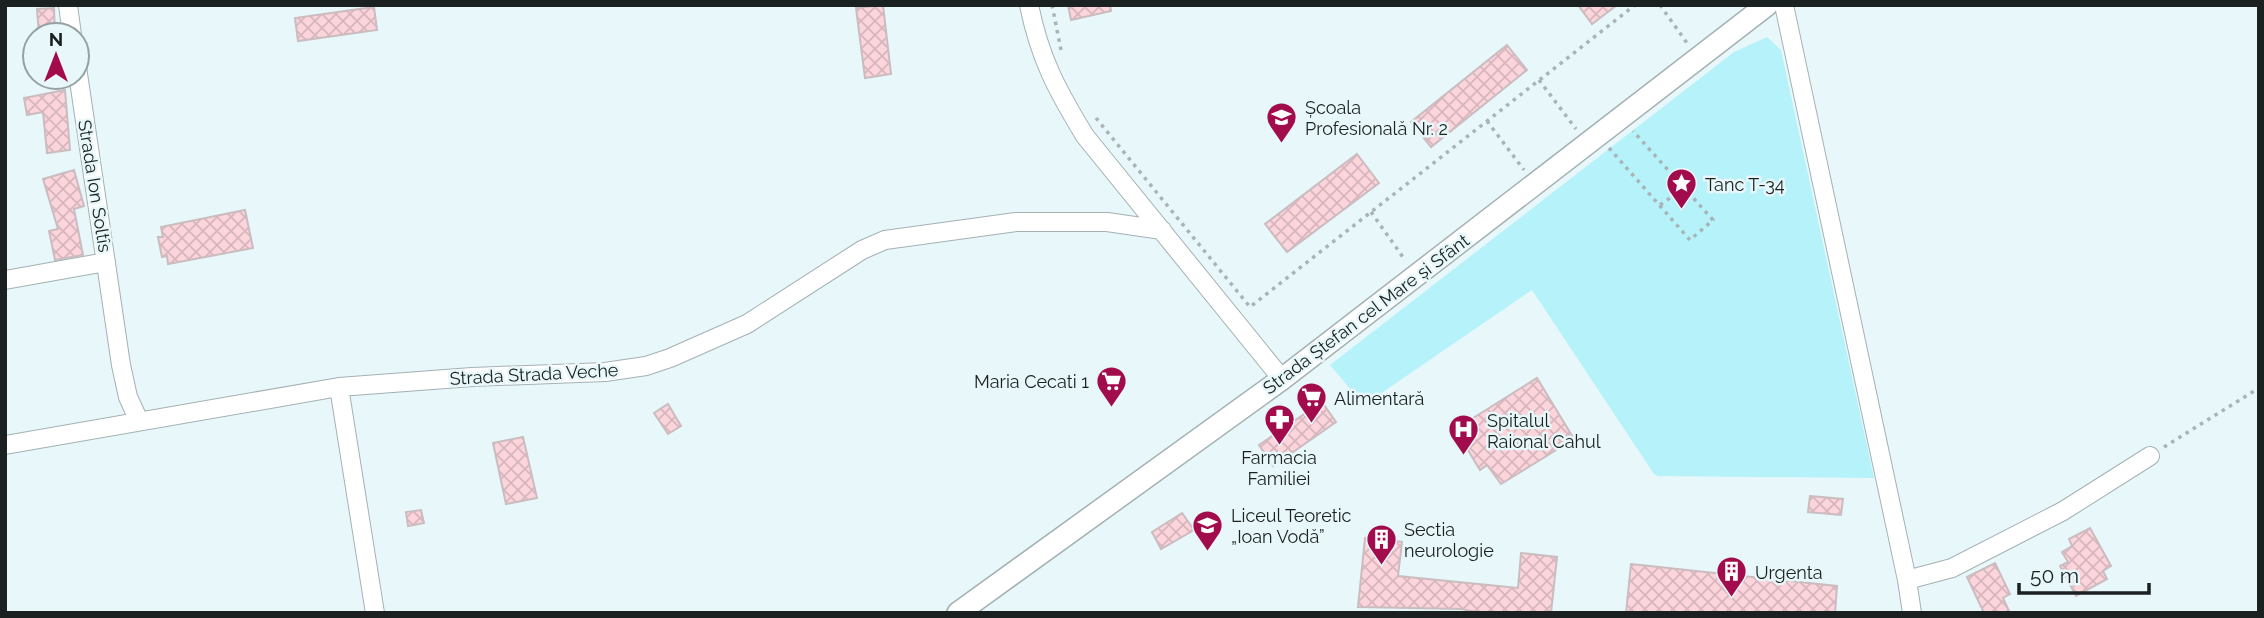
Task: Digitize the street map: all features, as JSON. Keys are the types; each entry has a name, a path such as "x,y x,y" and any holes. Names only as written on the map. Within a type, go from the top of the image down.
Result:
{"main road":[{"name":"Strada Ștefan cel Mare și Sfânt","path":"958,613 1282,379 1767,5"}],"street":[{"path":"1029,5 1042,58 1085,136 1282,379"},
{"path":"1784,5 1912,613"},
{"name":"Strada Ion Soltîs","path":"81,91 106,262"},
{"name":"Strada Strada Veche","path":"5,445 339,387 472,377 605,372 646,366 747,324 862,250 885,240 1016,222 1107,222 1162,230"},
{"path":"5,279 106,262 121,365 128,397 139,421"},
{"path":"339,387 375,613"},
{"path":"1907,580 1952,568 2063,511 2150,456"}],"path":[{"path":"1052,5 1062,52"},
{"path":"1090,111 1250,307 1635,5"},
{"path":"1660,5 1698,59"},
{"path":"1539,80 1593,140 1660,205 1690,240 1713,220 1621,118"},
{"path":"1487,121 1535,186"},
{"path":"1660,205 1684,188"},
{"path":"1371,212 1416,276"},
{"path":"2150,456 2259,388"}],"shaded area":[{"path":"1767,37 1781,50 1874,478 1654,474 1532,290 1364,405 1330,365 1734,52"}],"building":[{"path":"883,5 891,74 865,78 856,8"},
{"path":"1068,5 1110,5 1111,11 1071,20"},
{"path":"1578,5 1617,5 1592,24"},
{"path":"374,7 377,30 298,41 295,18"},
{"path":"54,8 54,21 38,21 37,9"},
{"path":"1507,45 1527,70 1431,147 1411,122"},
{"path":"65,91 70,150 47,153 43,112 27,115 24,98"},
{"path":"1357,154 1379,183 1287,252 1265,224"},
{"path":"74,170 84,206 74,209 83,255 55,260 49,231 58,229 43,179"},
{"path":"245,210 253,248 168,264 167,256 162,257 158,237 163,237 161,227"},
{"path":"1537,378 1574,439 1501,484 1487,465 1480,470 1463,442 1470,438 1462,425"},
{"path":"1322,402 1336,422 1273,466 1259,445"},
{"path":"668,404 681,426 668,434 654,413"},
{"path":"523,437 537,498 506,504 493,443"},
{"path":"1810,496 1843,499 1841,515 1808,512"},
{"path":"421,510 424,523 408,526 406,512"},
{"path":"1182,513 1194,530 1161,549 1152,532"},
{"path":"2090,528 2111,566 2103,571 2107,579 2076,596 2060,566 2068,562 2062,552 2072,546 2069,539"},
{"name":"Sectia neurologie","path":"1365,538 1402,542 1398,576 1518,588 1521,553 1557,557 1551,613 1480,613 1462,609 1358,607"},
{"path":"1995,563 2010,594 2003,598 2010,613 1984,613 1967,577"},
{"name":"Urgenta","path":"1631,564 1837,586 1835,613 1626,613"}],"place":[{"name":"Școala Profesională Nr. 2","path":"1282,144"},
{"name":"Tanc T-34","path":"1682,211"},
{"name":"Maria Cecati 1","path":"1112,408"},
{"name":"Alimentară","path":"1311,425"},
{"name":"Farmacia Familiei","path":"1279,446"},
{"name":"Spitalul Raional Cahul","path":"1464,457"},
{"name":"Liceul Teoretic „Ioan Vodă”","path":"1208,552"},
{"name":"Sectia neurologie","path":"1381,566"},
{"name":"Urgenta","path":"1732,599"}]}
